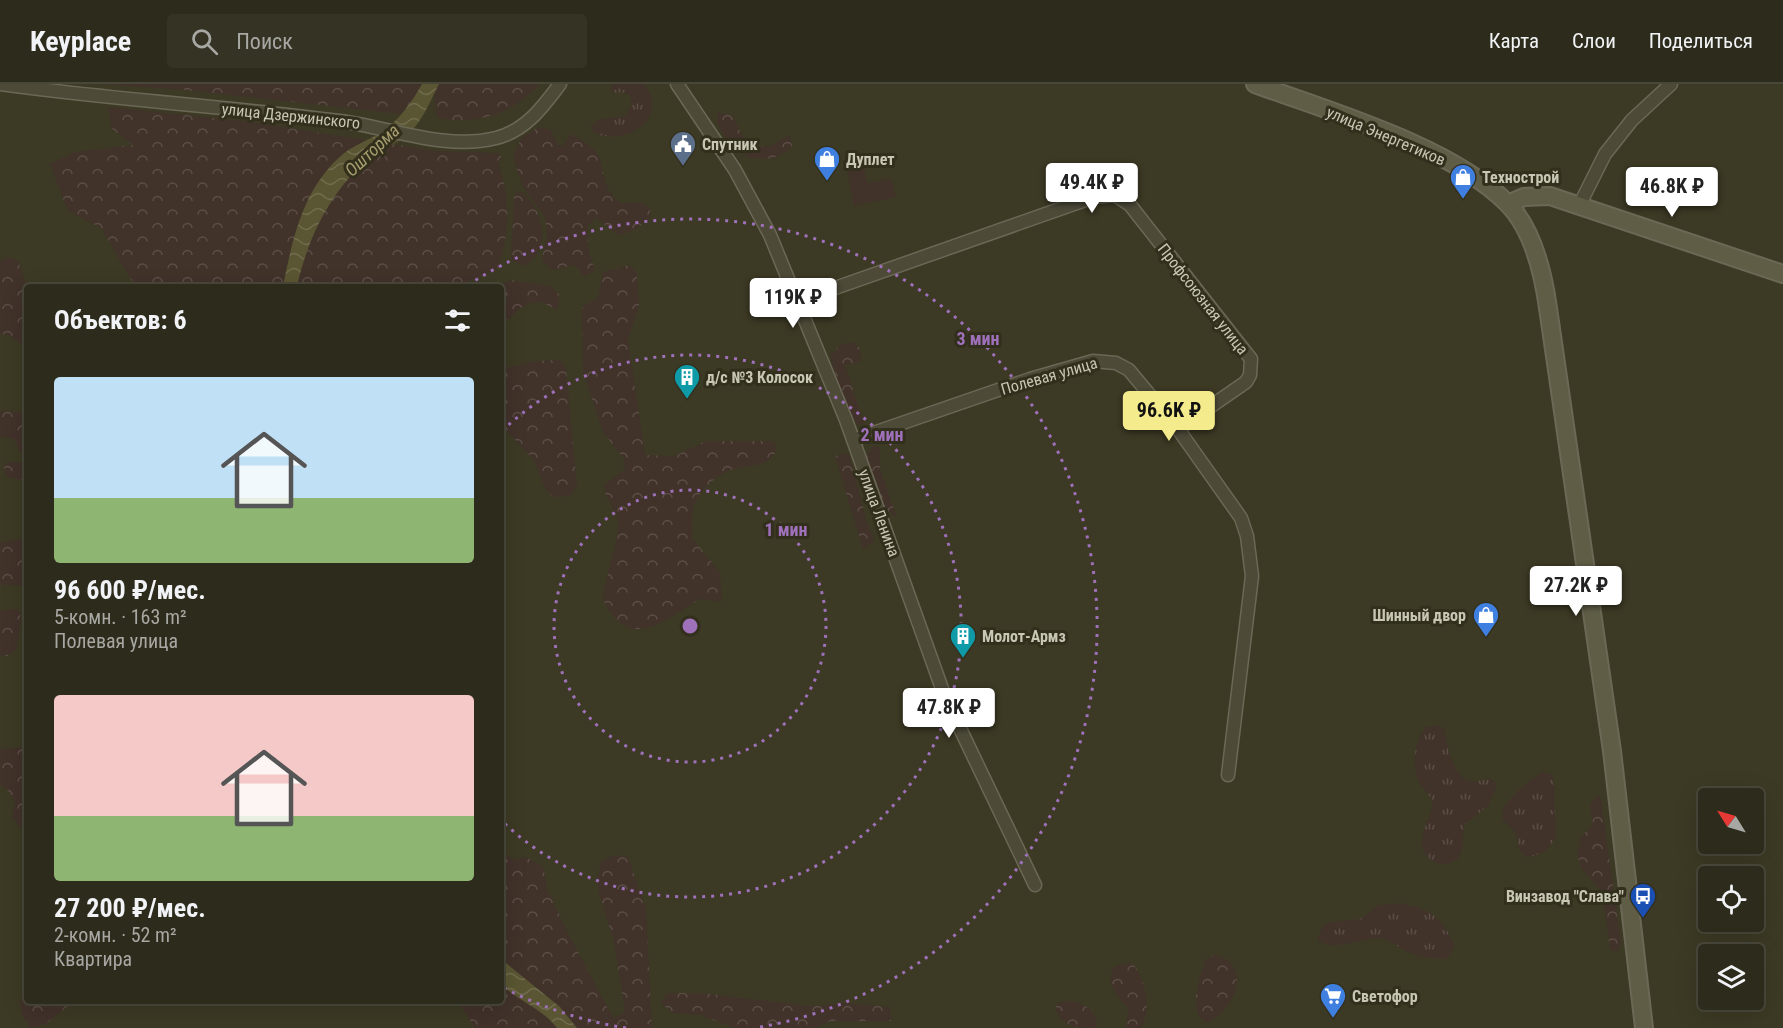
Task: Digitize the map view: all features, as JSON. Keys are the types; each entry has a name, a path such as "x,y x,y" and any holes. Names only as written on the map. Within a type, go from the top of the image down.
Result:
{"main road":[{"name":"улица Энергетиков","path":"1256,84 1365,124 1437,156 1471,175 1508,204 1527,231 1545,286 1612,751 1644,1028"},
{"path":"1508,204 1537,195 1579,206 1783,274"}],"street":[{"name":"улица Дзержинского","path":"0,84 371,125 439,140 473,141 497,138 510,133 536,115 560,84"},
{"name":"улица Ленина","path":"677,84 735,170 770,235 853,440 945,697 1035,885"},
{"path":"1579,206 1605,154 1632,120 1671,84"},
{"name":"Профсоюзная улица","path":"798,301 1094,197 1115,195 1130,205 1251,359 1250,375 1246,382 1178,429"},
{"name":"Полевая улица","path":"853,440 1030,379 1093,361 1116,363 1129,370 1178,429 1241,518 1251,557 1252,576 1228,775"}],"green space":[{"path":"100,84 540,84 518,103 494,115 453,120 439,118 431,87 415,97 401,114 185,90"},
{"path":"612,84 644,84 651,97 652,109 647,120 639,128 627,134 603,136 592,131 591,126 598,120 625,116 632,105 630,95 622,92 614,93 610,89"},
{"path":"108,107 244,121 436,151 499,153 502,158 498,164 507,202 507,229 498,268 462,284 134,284 101,228 68,211 50,164 75,152 133,145 111,128"},
{"path":"718,113 732,115 743,137 757,147 770,146 790,135 792,146 775,157 765,159 747,156 730,144 718,122"},
{"path":"539,127 551,130 558,146 564,145 570,134 585,142 594,150 606,184 620,203 643,203 649,207 651,216 639,227 620,236 596,218 588,225 588,248 595,271 584,276 575,265 551,270 542,259 547,237 545,217 523,187 513,157 521,138"},
{"path":"863,163 867,183 891,178 896,197 854,206 846,166"},
{"path":"519,190 535,207 542,228 539,250 533,259 523,266 511,260 514,195"},
{"path":"9,257 18,261 26,284 24,284 24,345 8,335 0,334 0,261"},
{"path":"629,265 637,274 639,306 628,339 645,455 675,456 706,441 773,441 777,447 774,454 763,463 732,470 716,478 707,486 694,505 692,538 720,572 722,602 700,599 661,623 648,628 636,629 624,626 613,616 603,600 618,524 616,513 606,496 604,485 625,469 624,459 603,432 583,371 582,307 598,298 603,272"},
{"path":"511,280 550,286 559,294 558,309 534,302 524,306 504,322 503,284"},
{"path":"852,342 860,348 861,361 845,365 864,423 857,425 843,397 830,356 840,345"},
{"path":"560,360 566,368 577,486 570,496 553,497 545,488 533,459 504,428 504,368 535,361"},
{"path":"0,411 24,413 24,453 20,452 14,439 0,436"},
{"path":"872,447 880,447 880,468 897,518 885,509 866,457"},
{"path":"849,453 867,523 875,541 863,549 835,456"},
{"path":"6,463 24,463 24,480 6,477 4,468"},
{"path":"24,539 24,586 3,585 0,581 0,543"},
{"path":"19,610 21,620 16,650 7,656 0,655 0,611"},
{"path":"1437,725 1444,728 1454,765 1463,778 1468,781 1492,779 1497,785 1488,806 1464,825 1461,853 1451,863 1446,864 1431,860 1424,852 1422,837 1432,804 1430,796 1418,780 1415,766 1415,752 1422,733 1426,727"},
{"path":"24,747 24,831 12,817 15,801 6,788 0,785 0,749"},
{"path":"1543,772 1551,774 1554,781 1556,837 1544,852 1526,857 1520,849 1514,831 1503,819 1502,813 1516,792"},
{"path":"1597,795 1601,798 1621,944 1617,952 1610,949 1602,892 1582,869 1577,855 1581,837 1593,824 1590,806"},
{"path":"504,853 514,860 526,857 543,866 548,891 613,1018 625,1013 614,942 597,879 602,861 615,855 628,857 646,909 652,1028 475,1028 459,1004 504,1004"},
{"path":"1402,903 1429,912 1440,921 1455,946 1446,959 1415,955 1381,939 1341,945 1325,944 1317,940 1323,926 1330,922 1360,919 1379,905"},
{"path":"1215,955 1229,960 1236,973 1236,988 1230,1003 1224,1010 1212,1020 1205,1022 1197,1009 1196,993 1205,960"},
{"path":"1129,963 1134,965 1142,979 1146,996 1146,1013 1141,1028 1126,1028 1128,1008 1119,999 1111,983 1115,966"},
{"path":"667,993 701,993 810,1006 851,1003 890,1007 891,1021 830,1021 816,1028 735,1028 700,1015 673,1013 661,1003"},
{"path":"24,997 24,1004 70,1004 46,1024 31,1028 21,1013 20,1000"},
{"path":"1063,1001 1075,1001 1091,1009 1097,1022 1096,1028 1077,1027 1062,1020 1055,1009 1057,1004"}],"water":[{"name":"Ошторма","path":"422,84 439,84 413,129 368,159 342,186 314,233 298,284 283,284 302,214 318,182 343,154 380,133 393,123 409,105"},
{"path":"504,961 560,1007 577,1028 557,1028 545,1016 504,986"}],"place":[{"name":"Спутник","path":"683,167"},
{"name":"Дуплет","path":"827,182"},
{"name":"Технострой","path":"1463,200"},
{"name":"д/с №3 Колосок","path":"687,400"},
{"name":"Шинный двор","path":"1486,638"},
{"name":"Молот-Армз","path":"963,659"},
{"name":"Винзавод \"Слава\"","path":"1643,919"},
{"name":"Светофор","path":"1333,1019"}]}
